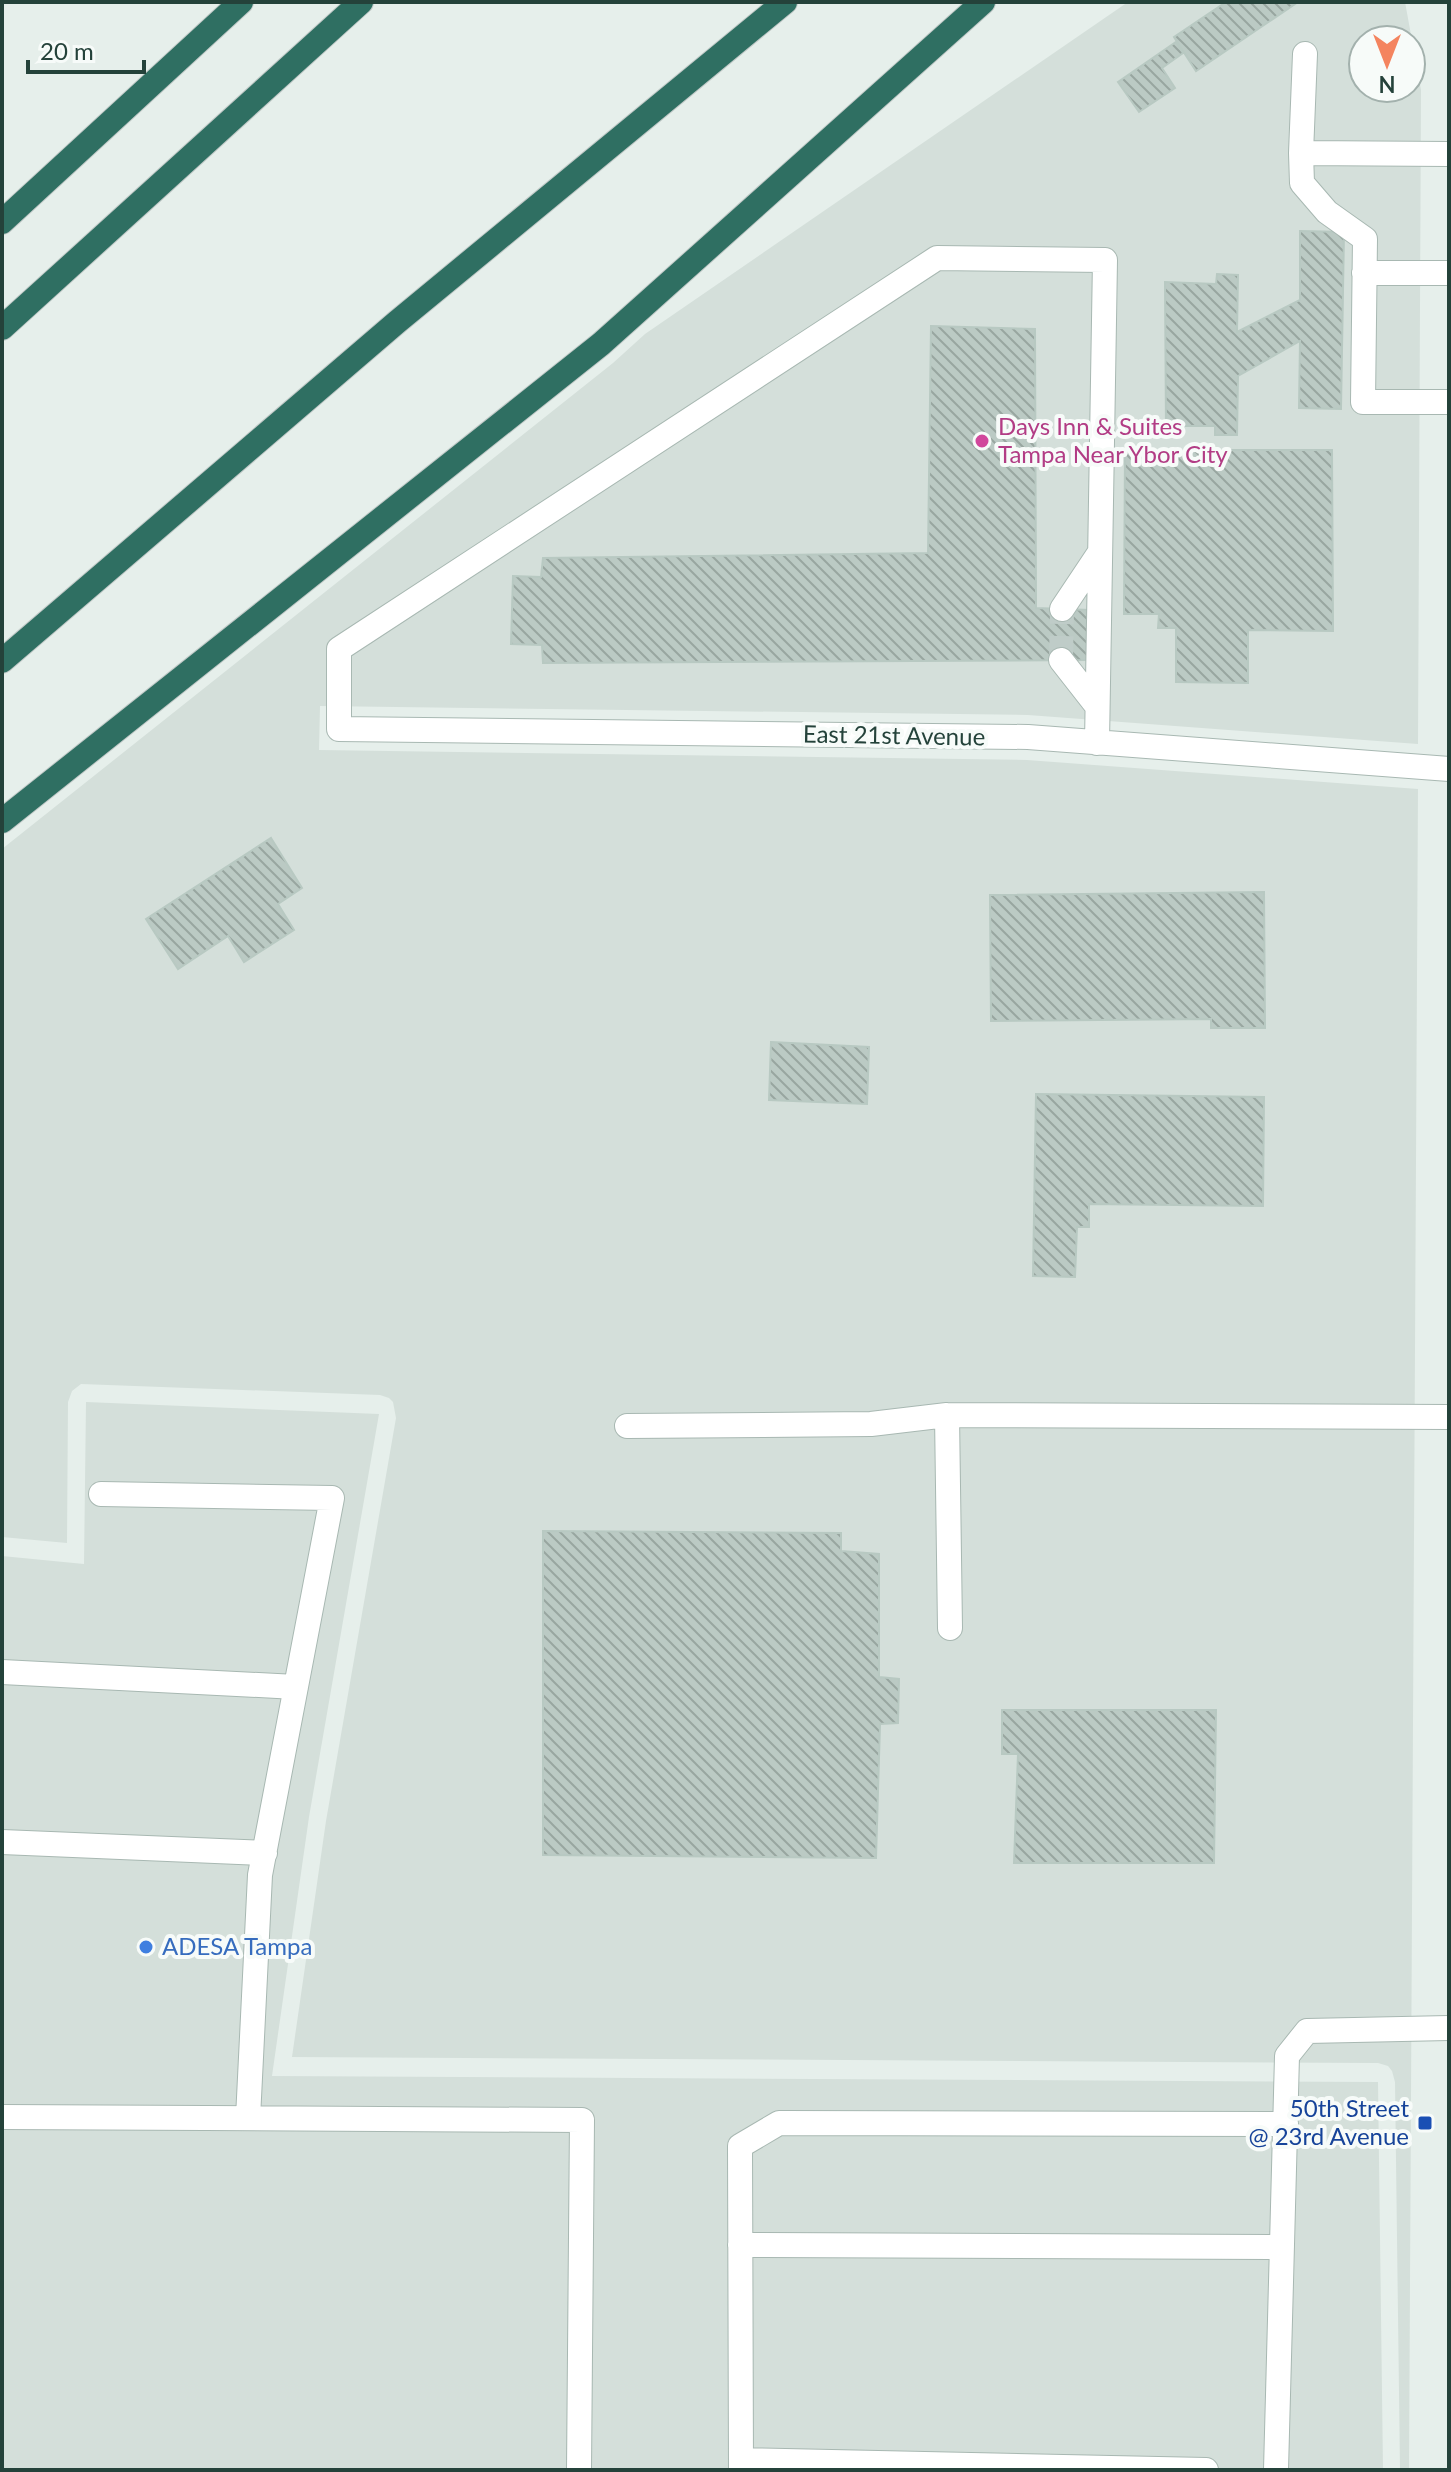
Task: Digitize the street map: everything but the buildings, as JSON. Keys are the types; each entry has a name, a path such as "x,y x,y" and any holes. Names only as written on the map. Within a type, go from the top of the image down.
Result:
{"highway":[{"path":"2,222 241,2"},
{"path":"2,328 361,2"},
{"path":"2,661 397,322 785,2"},
{"path":"2,821 601,344 983,2"}],"street":[{"path":"1305,54 1302,183 1327,212 1365,239 1363,402 1449,402"},
{"path":"1301,153 1449,154"},
{"name":"East 21st Avenue","path":"1100,552 1105,260 937,258 339,649 339,729 1028,737 1449,769"},
{"path":"1364,273 1449,273"},
{"path":"1062,609 1100,552"},
{"path":"1097,743 1100,552"},
{"path":"1061,660 1097,706"},
{"path":"947,1415 950,1628"},
{"path":"627,1426 871,1424 947,1415 1449,1417"},
{"path":"101,1494 332,1498 260,1875 248,2118"},
{"path":"2,1672 296,1687"},
{"path":"2,1842 265,1853"},
{"path":"1276,2470 1287,2056 1307,2031 1449,2028"},
{"path":"2,2117 582,2120 579,2470"},
{"path":"1206,2470 741,2465 740,2146 779,2123 1286,2124"},
{"path":"740,2245 1282,2247"}],"shaded area":[{"path":"1128,2 1405,2 1409,24 1347,24 1347,104 1421,104 1418,744 1028,715 320,706 319,750 1027,760 1418,789 1409,2470 1400,2470 1395,2082 1388,2066 1378,2063 292,2057 326,1821 396,1418 393,1402 389,1398 380,1395 81,1384 72,1391 68,1402 67,1543 2,1537 2,849 613,363 645,334"},
{"name":"ADESA Tampa","path":"86,1402 379,1414 309,1817 272,2076 1378,2082 1383,2470 2,2470 2,1556 84,1564"}],"tunnel":[{"path":"1061,660 1062,609"}],"place":[{"name":"Days Inn & Suites Tampa Near Ybor City","path":"982,441"},
{"name":"ADESA Tampa","path":"146,1947"},
{"name":"50th Street @ 23rd Avenue","path":"1425,2123"}]}
